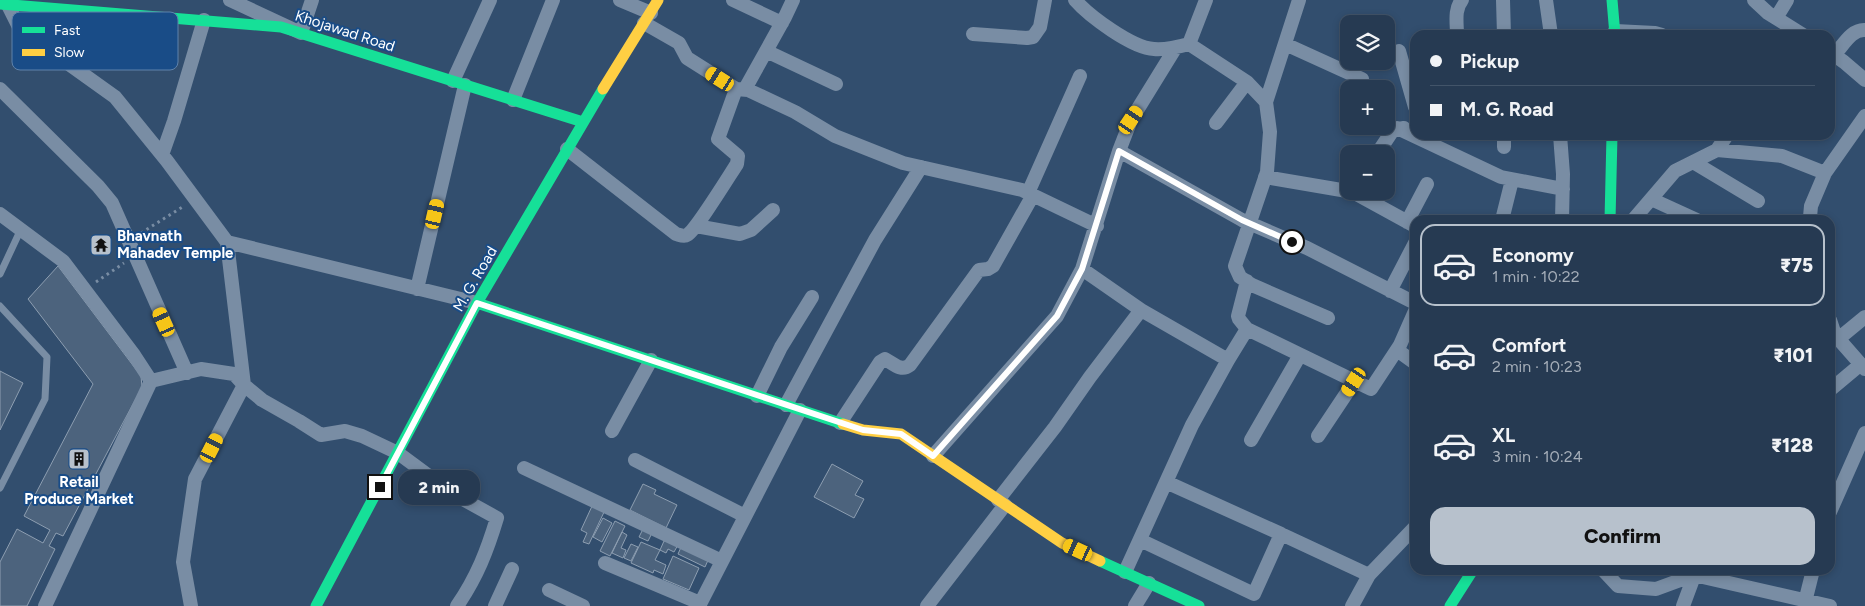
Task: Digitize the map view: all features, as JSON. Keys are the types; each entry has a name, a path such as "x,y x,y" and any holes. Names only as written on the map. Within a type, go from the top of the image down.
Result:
{"street":[{"path":"83,11 92,0"},
{"path":"230,0 301,33 312,0"},
{"path":"417,288 459,83 490,0"},
{"path":"513,100 553,0"},
{"path":"620,0 647,18 678,43 687,58 740,89 795,112 835,136 903,163 1022,190 1096,226"},
{"name":"M. G. Road","path":"316,606 477,303 583,122 658,0"},
{"path":"733,0 782,23"},
{"path":"567,149 676,234 681,236 687,235 696,226 737,164 738,156 718,139 740,89 766,51 782,23 792,0"},
{"path":"973,34 1033,37 1040,27 1045,0"},
{"path":"1074,0 1085,11 1132,43 1153,49 1183,45 1247,82 1266,102"},
{"path":"933,456 1057,316 1082,269 1119,151 1131,120 1183,45 1206,0"},
{"path":"1299,0 1266,102 1270,132 1267,172 1235,266 1240,276 1247,281 1328,318"},
{"path":"1458,30 1456,10 1462,0"},
{"path":"1503,0 1504,30"},
{"path":"1546,0 1550,30"},
{"path":"1612,0 1615,30"},
{"path":"1754,0 1776,18 1795,30"},
{"path":"1776,18 1787,0"},
{"path":"4,5 12,17"},
{"name":"Khojawad Road","path":"4,5 96,12"},
{"name":"Khojawad Road","path":"178,18 281,27 583,122"},
{"path":"162,155 204,20"},
{"path":"1835,51 1852,34 1865,30"},
{"path":"1285,44 1362,79"},
{"path":"766,51 836,84"},
{"path":"1398,51 1410,91"},
{"path":"1835,56 1865,80"},
{"path":"77,70 115,97 162,155 227,242 244,385 196,479 183,562 192,606"},
{"path":"840,422 880,362 885,359 899,368 906,368 910,365 979,270 988,269 993,266 1030,194 1080,76"},
{"path":"1216,123 1247,82"},
{"path":"0,89 106,195 112,204 187,373"},
{"path":"1810,215 1811,206 1825,173 1865,116"},
{"path":"1383,145 1390,133 1397,128 1410,128"},
{"path":"1397,128 1410,134"},
{"path":"1422,140 1491,173 1512,180 1563,189"},
{"path":"1560,140 1562,215"},
{"path":"1610,215 1612,140"},
{"path":"1637,215 1676,171 1717,150 1724,140"},
{"path":"1717,150 1782,156 1825,173"},
{"path":"1119,151 1249,222 1307,248 1410,301"},
{"path":"1693,162 1758,201"},
{"path":"786,405 875,240 921,167"},
{"path":"1265,177 1340,190"},
{"path":"1503,215 1512,180"},
{"path":"1415,215 1427,184"},
{"path":"1651,199 1686,215"},
{"path":"1368,200 1410,223"},
{"path":"696,226 740,234 751,230 773,210"},
{"path":"0,214 63,261 134,355 151,381"},
{"path":"227,242 477,303 863,430 901,434 1062,543 1199,606"},
{"path":"1390,291 1410,253"},
{"path":"1082,269 1141,310 1228,360"},
{"path":"1247,281 1238,316 1247,329 1371,389 1396,350 1410,321"},
{"path":"757,396 781,347 812,297"},
{"path":"927,606 1090,377 1141,310"},
{"path":"1835,335 1843,335 1865,317"},
{"path":"1125,572 1192,425 1247,329"},
{"path":"1835,337 1863,366 1835,386"},
{"path":"1396,350 1410,360"},
{"path":"1251,440 1300,355"},
{"path":"612,431 650,360"},
{"path":"151,381 201,369 234,374 262,400 321,435 345,431 362,436 398,453 452,493 496,518 486,554 472,585 457,606"},
{"path":"45,606 151,381"},
{"path":"1318,436 1354,382"},
{"path":"605,563 699,604 800,410"},
{"path":"1835,501 1865,434"},
{"path":"635,460 745,516"},
{"path":"524,468 722,560"},
{"path":"1166,482 1369,575"},
{"path":"1352,606 1369,575 1410,531"},
{"path":"1140,540 1254,594 1281,534"},
{"path":"495,606 512,569"},
{"path":"1450,606 1470,575"},
{"path":"1608,575 1618,586 1656,589 1690,575"},
{"path":"1683,606 1694,575"},
{"path":"1702,575 1805,603 1830,606"},
{"path":"1805,603 1812,575"},
{"path":"1135,606 1149,583"},
{"path":"548,590 582,606"}],"lane":[{"path":"0,274 21,230"},
{"path":"0,306 47,357 45,400 0,488"}],"path":[{"path":"128,241 195,198"},
{"path":"84,289 135,256"}],"building":[{"name":"Retail Produce Market","path":"58,266 141,376 142,387 63,536 56,533 49,546 55,549 27,606 0,606 0,562 17,529 43,543 50,530 24,516 93,384 28,299"},
{"path":"0,371 23,383 0,430"},
{"path":"832,464 863,481 855,495 864,499 854,518 814,497"},
{"path":"643,484 656,490 654,494 677,505 666,528 630,510"},
{"path":"593,504 605,510 589,544 583,542 587,533 581,530"},
{"path":"603,518 612,523 602,542 593,537"},
{"path":"615,521 625,526 610,556 600,551"},
{"path":"644,527 653,531 648,541 639,537"},
{"path":"622,532 627,535 621,548 626,550 623,558 612,553"},
{"path":"664,541 679,543 674,552 668,549 666,553 660,550"},
{"path":"641,542 660,550 655,560 666,565 663,574 654,570 653,573 631,563"},
{"path":"631,544 638,547 631,561 624,558"},
{"path":"682,545 709,558 705,567 678,554"},
{"path":"673,556 699,568 689,590 663,579"}],"traffic: fast":[{"path":"1612,0 1615,30"},
{"path":"0,4 98,12"},
{"path":"178,19 281,27 583,122"},
{"path":"316,606 477,303 603,89"},
{"path":"1610,215 1612,140"},
{"path":"477,303 843,424"},
{"path":"1100,561 1199,606"},
{"path":"1450,606 1470,575"}],"traffic: slow":[{"path":"603,89 658,0"},
{"path":"843,424 863,430 901,434 1062,543 1100,561"}],"place":[{"name":"Bhavnath Mahadev Temple","path":"101,245"},
{"name":"Retail Produce Market","path":"79,459"}],"route":[{"path":"380,487 477,303 863,430 901,434 933,456 1057,316 1082,269 1119,151 1242,220 1292,242"}]}
